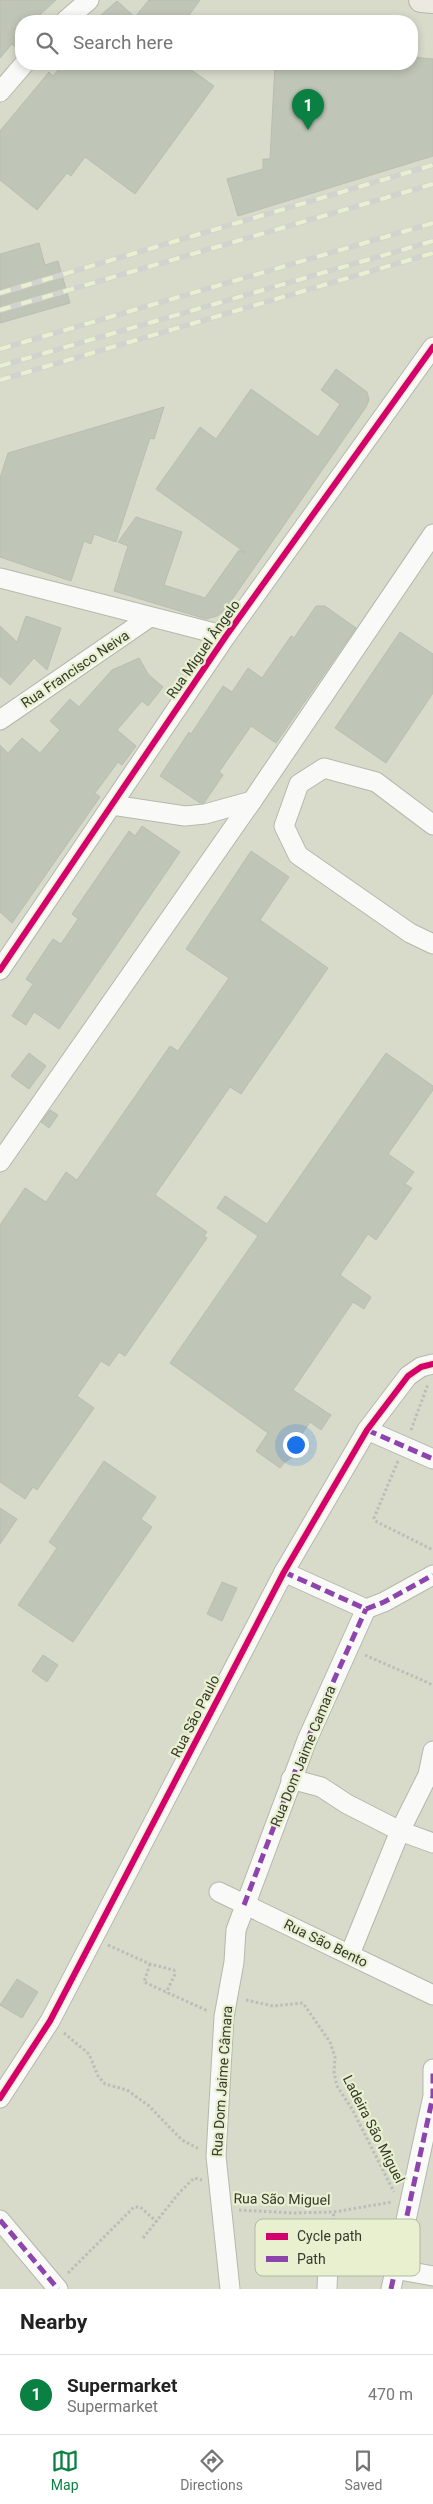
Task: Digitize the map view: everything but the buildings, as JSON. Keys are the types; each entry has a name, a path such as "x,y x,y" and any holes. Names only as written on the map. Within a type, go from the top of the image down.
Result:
{"main road":[{"path":"421,0 433,1"}],"street":[{"path":"72,15 89,0"},
{"path":"0,92 19,70"},
{"name":"Rua Miguel Ângelo","path":"0,970 226,636 433,346"},
{"path":"0,1162 277,766 433,534"},
{"path":"0,578 226,636"},
{"name":"Rua Francisco Neiva","path":"0,720 150,617"},
{"path":"277,766 299,784"},
{"path":"433,825 376,782 324,768 299,784 284,826 298,855 410,934 433,944"},
{"path":"112,805 186,816 205,814 252,801"},
{"name":"Rua São Paulo","path":"0,2098 50,2021 284,1572 367,1430 408,1376 421,1367 431,1372"},
{"path":"367,1430 433,1459"},
{"path":"284,1572 366,1609 433,1576"},
{"name":"Rua Dom Jaime Camara","path":"244,1905 291,1779 366,1609"},
{"path":"350,1954 400,1830 428,1776 433,1751"},
{"path":"291,1779 321,1787 347,1804 400,1830 433,1843"},
{"name":"Rua São Bento","path":"218,1892 433,1995"},
{"name":"Rua Dom Jaime Câmara","path":"230,2289 216,2156 224,2017 234,1962 236,1930 244,1905"},
{"path":"401,2219 433,2096 433,2069"},
{"path":"0,2220 56,2287"},
{"path":"420,2274 433,2276"},
{"path":"327,2289 328,2276"},
{"path":"391,2289 393,2276"}],"path":[{"path":"431,1372 404,1447 374,1518 377,1522 433,1550"},
{"path":"349,1648 433,1685"},
{"path":"93,1939 150,1964 174,1970 175,1974 166,1993"},
{"path":"150,1964 144,1982 224,2017"},
{"path":"50,2021 89,2054 98,2076 105,2084 127,2090 149,2106 182,2140 216,2156"},
{"path":"143,2238 158,2222 179,2193 194,2178 219,2185"},
{"path":"56,2287 134,2207 140,2207 158,2222"}],"railway":[{"path":"0,293 433,165"},
{"path":"0,310 433,184"},
{"path":"0,349 433,223"},
{"path":"0,366 433,241"},
{"path":"0,380 433,253"}],"marked path":[{"path":"367,1430 433,1459"},
{"path":"284,1572 366,1609 384,1602 433,1575"},
{"path":"244,1905 307,1740 366,1609"},
{"path":"406,2219 433,2096 433,2069"},
{"path":"0,2220 58,2289"},
{"path":"391,2289 394,2276"}],"cycle path":[{"path":"0,970 226,636 433,347"},
{"path":"0,2098 50,2021 284,1572 367,1430 408,1376 421,1367 433,1364"}],"place":[{"name":"Supermarket","path":"308,130"}]}
